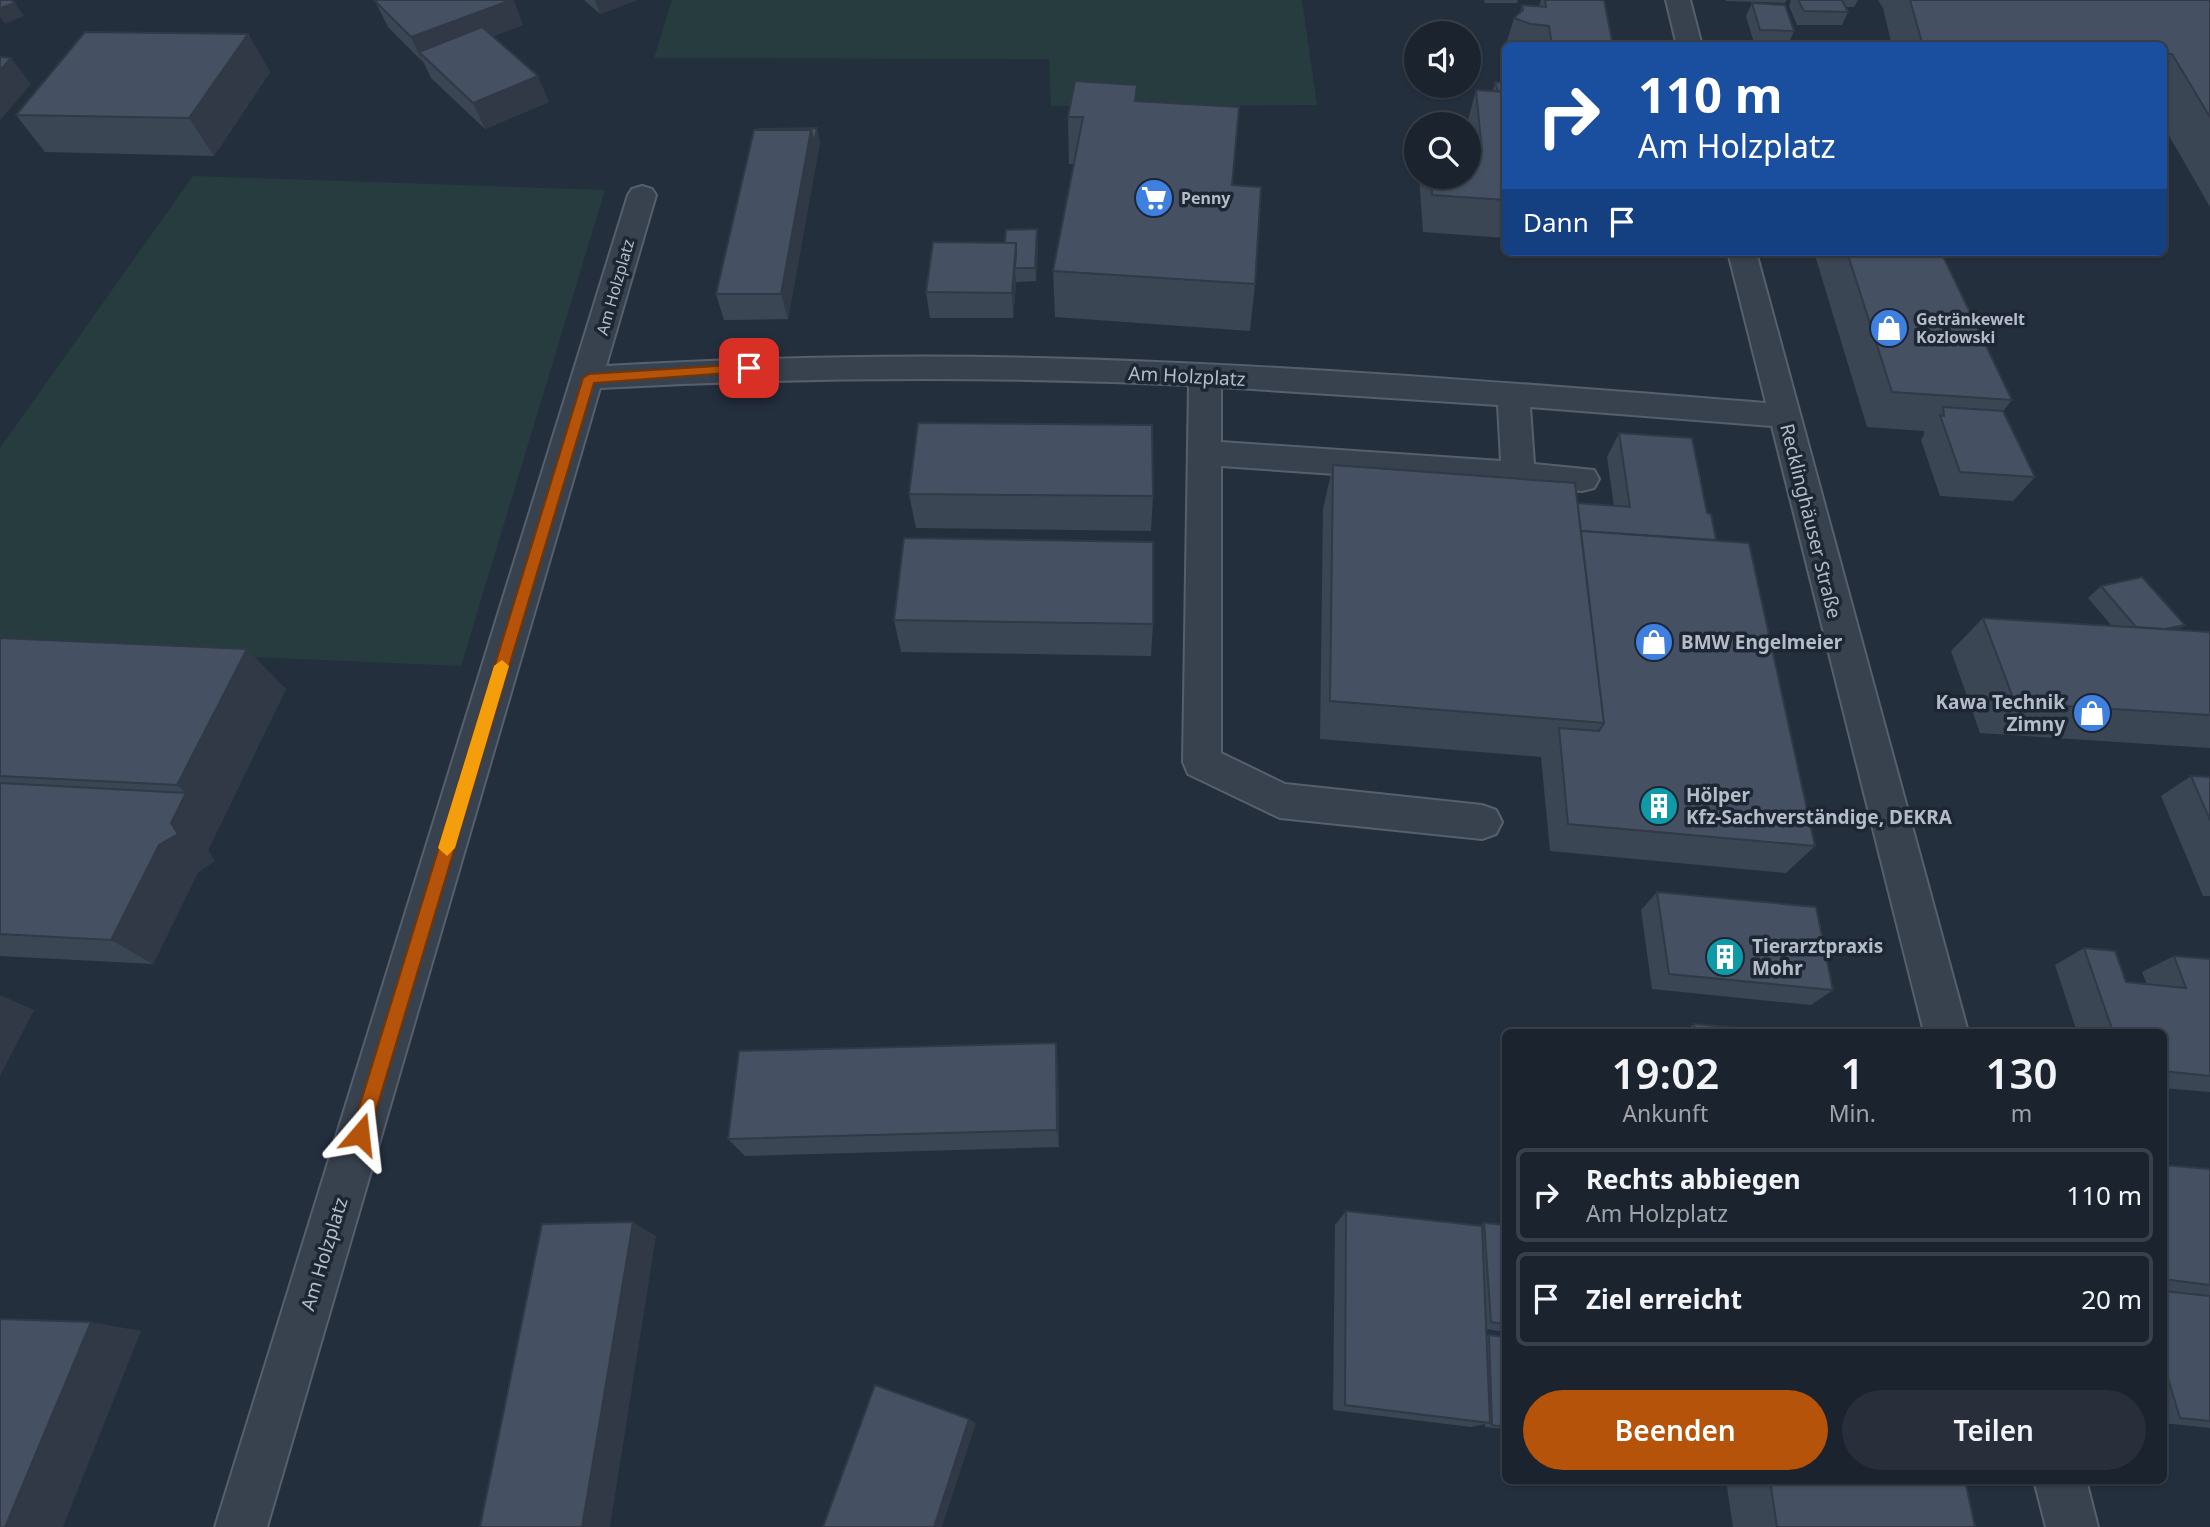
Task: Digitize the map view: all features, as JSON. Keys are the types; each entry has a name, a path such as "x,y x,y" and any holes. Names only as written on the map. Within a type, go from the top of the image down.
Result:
{"street":[{"path":"1678,0 1689,42"},
{"name":"Am Holzplatz","path":"241,1527 642,195"},
{"name":"Recklinghäuser Straße","path":"1743,256 1945,1029"},
{"name":"Am Holzplatz","path":"589,378 723,368 1032,369 1513,394 1784,416"},
{"path":"1205,377 1202,762 1280,801 1482,822"},
{"path":"1513,394 1518,474"},
{"path":"1204,453 1582,479"},
{"path":"2061,1484 2072,1527"}],"green space":[{"path":"672,0 1302,0 1317,105 1051,106 1049,59 654,58"},
{"path":"193,176 605,190 461,666 0,646 0,448"}],"building":[{"path":"0,0 11,0 15,3 0,8"},
{"path":"511,0 411,37 375,1"},
{"path":"1545,0 1604,0 1612,42 1551,42 1549,26 1514,18 1523,10 1522,5 1546,7"},
{"path":"1798,0 1842,0 1848,12 1804,11"},
{"path":"1910,0 2210,0 2210,117 2172,54 2167,54 2167,42 1922,42"},
{"path":"1752,3 1785,5 1794,31 1760,30"},
{"path":"482,27 538,76 473,103 419,52"},
{"path":"85,32 248,34 189,118 16,115"},
{"path":"0,57 11,58 0,70"},
{"name":"Penny","path":"1075,81 1137,85 1135,101 1239,107 1232,185 1261,187 1255,284 1053,271 1083,117 1068,117"},
{"path":"1495,82 1502,83 1502,92 1498,91"},
{"path":"1481,90 1502,92 1502,200 1432,195 1432,189 1481,189 1481,112 1478,112 1477,98 1481,98"},
{"path":"817,128 814,143 811,130 760,130 760,129"},
{"path":"754,130 811,130 781,294 716,294"},
{"path":"1037,229 1035,268 1015,268 1016,243 1005,243 1006,230"},
{"path":"933,242 1016,243 1012,293 926,292"},
{"path":"1848,256 1943,256 2012,400 1892,392"},
{"path":"1943,407 2003,411 2035,477 1960,472 1940,415 1944,416"},
{"path":"918,423 1152,425 1153,496 909,494"},
{"path":"1619,433 1692,438 1707,513 1711,514 1716,540 1581,531 1577,503 1630,507"},
{"path":"1333,465 1575,483 1604,723 1330,701"},
{"path":"1581,531 1749,543 1815,846 1568,824 1559,728 1599,731 1604,723"},
{"path":"904,538 1153,542 1153,624 894,620"},
{"path":"2142,577 2185,625 2165,629 2136,627 2101,586"},
{"path":"1983,618 2210,632 2210,715 2015,703"},
{"path":"0,638 247,649 177,785 0,776"},
{"path":"2191,776 2210,777 2210,820"},
{"path":"0,783 186,793 171,823 178,834 159,845 111,940 0,934"},
{"name":"Tierarztpraxis Mohr","path":"1657,892 1816,907 1833,990 1669,974"},
{"path":"2084,948 2115,951 2126,982 2186,988 2174,956 2210,959 2210,1076 2167,1071 2167,1029 2112,1029"},
{"path":"1694,1024 1748,1029 1695,1029"},
{"path":"1056,1043 1057,1130 728,1139 739,1051"},
{"path":"2167,1165 2210,1169 2210,1285 2167,1280"},
{"path":"1346,1211 1482,1226 1490,1423 1345,1405"},
{"path":"633,1222 582,1527 480,1527 542,1224"},
{"path":"1484,1223 1502,1225 1502,1324 1491,1322"},
{"path":"2167,1291 2210,1296 2210,1421 2180,1418 2167,1375"},
{"path":"0,1319 91,1322 5,1527 0,1527"},
{"path":"1489,1335 1502,1337 1502,1427 1492,1425"},
{"path":"875,1385 969,1419 934,1527 823,1527"},
{"path":"1771,1484 1966,1484 1975,1527 1777,1527"}],"slow traffic":[{"path":"447,848 502,666"}],"place":[{"name":"Penny","path":"1154,198"},
{"name":"Getränkewelt Kozlowski","path":"1889,328"},
{"name":"BMW Engelmeier","path":"1654,642"},
{"name":"Kawa Technik Zimny","path":"2092,713"},
{"name":"Hölper Kfz-Sachverständige, DEKRA","path":"1659,806"},
{"name":"Tierarztpraxis Mohr","path":"1725,957"}],"route":[{"path":"360,1134 589,378 749,368"}]}
